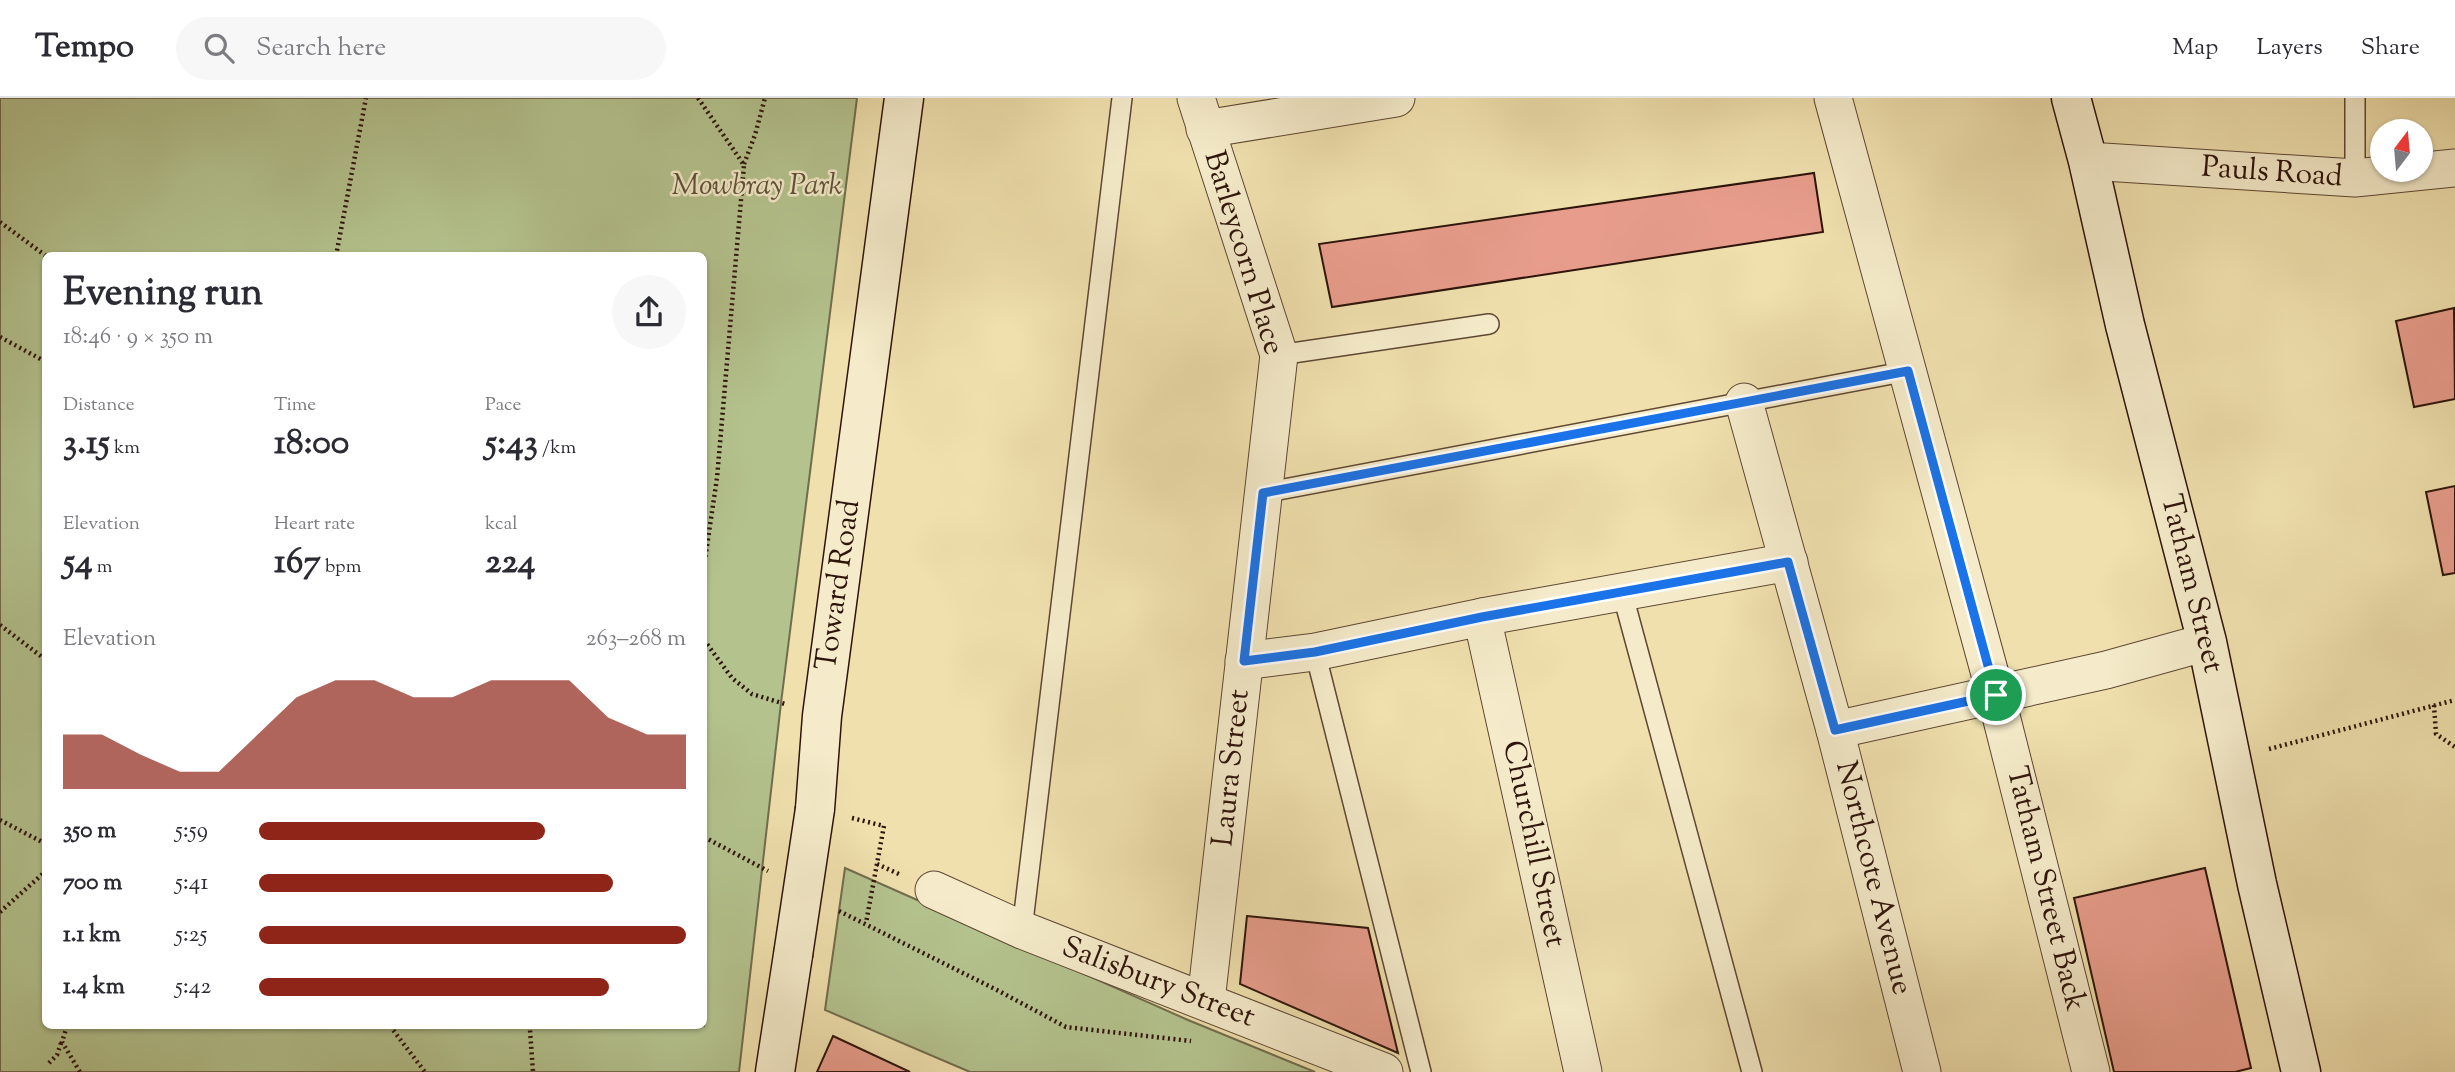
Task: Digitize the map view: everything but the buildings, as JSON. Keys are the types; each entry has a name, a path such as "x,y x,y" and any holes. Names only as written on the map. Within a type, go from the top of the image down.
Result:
{"street":[{"name":"Toward Road","path":"775,1072 816,809 822,716 904,98"},
{"path":"1201,114 1396,98"},
{"name":"Tatham Street Back","path":"1833,98 1996,695 2091,1072"},
{"name":"Tatham Street","path":"2071,98 2125,325 2207,642 2257,884 2301,1072"},
{"name":"Barleycorn Place","path":"1201,114 1279,355 1263,493"},
{"name":"Pauls Road","path":"2088,161 2355,178 2455,168"},
{"name":"Northcote Avenue","path":"1744,402 1835,730 1922,1072"},
{"name":"Laura Street","path":"1206,1001 1263,493"},
{"path":"1244,661 1315,652 1482,617 1788,562"},
{"name":"Churchill Street","path":"1482,617 1583,1072"},
{"path":"1835,730 2106,670 2207,642"},
{"name":"Salisbury Street","path":"934,890 1022,930 1384,1072"}],"lane":[{"path":"1022,930 1122,98"},
{"path":"2355,98 2355,178"},
{"path":"1279,355 1489,324"},
{"path":"1263,493 1908,371"},
{"path":"1622,592 1752,1072"},
{"path":"1315,652 1421,1072"}],"path":[{"path":"338,252 366,98"},
{"path":"698,98 744,164"},
{"path":"707,546 717,478 744,164 765,98"},
{"path":"0,222 42,253"},
{"path":"0,337 42,360"},
{"path":"0,625 42,657"},
{"path":"707,644 732,678 752,694 822,716"},
{"path":"2231,759 2455,700"},
{"path":"2434,705 2436,734 2455,747"},
{"path":"0,820 42,842"},
{"path":"866,923 884,826 875,824"},
{"path":"707,839 773,874"},
{"path":"877,864 894,872"},
{"path":"0,912 42,875"},
{"path":"834,908 1066,1027 1195,1041"},
{"path":"49,1063 57,1055 66,1029"},
{"path":"392,1029 425,1072"},
{"path":"528,1029 533,1072"},
{"path":"62,1042 80,1072"}],"green space":[{"name":"Mowbray Park","path":"0,98 857,98 781,703 739,1072 0,1072"},
{"path":"845,868 1188,1020 1315,1072 970,1072 825,1010"}],"route":[{"path":"1908,371 1996,695 1835,730 1788,562 1482,617 1315,652 1244,661 1263,493 1908,371"}]}
